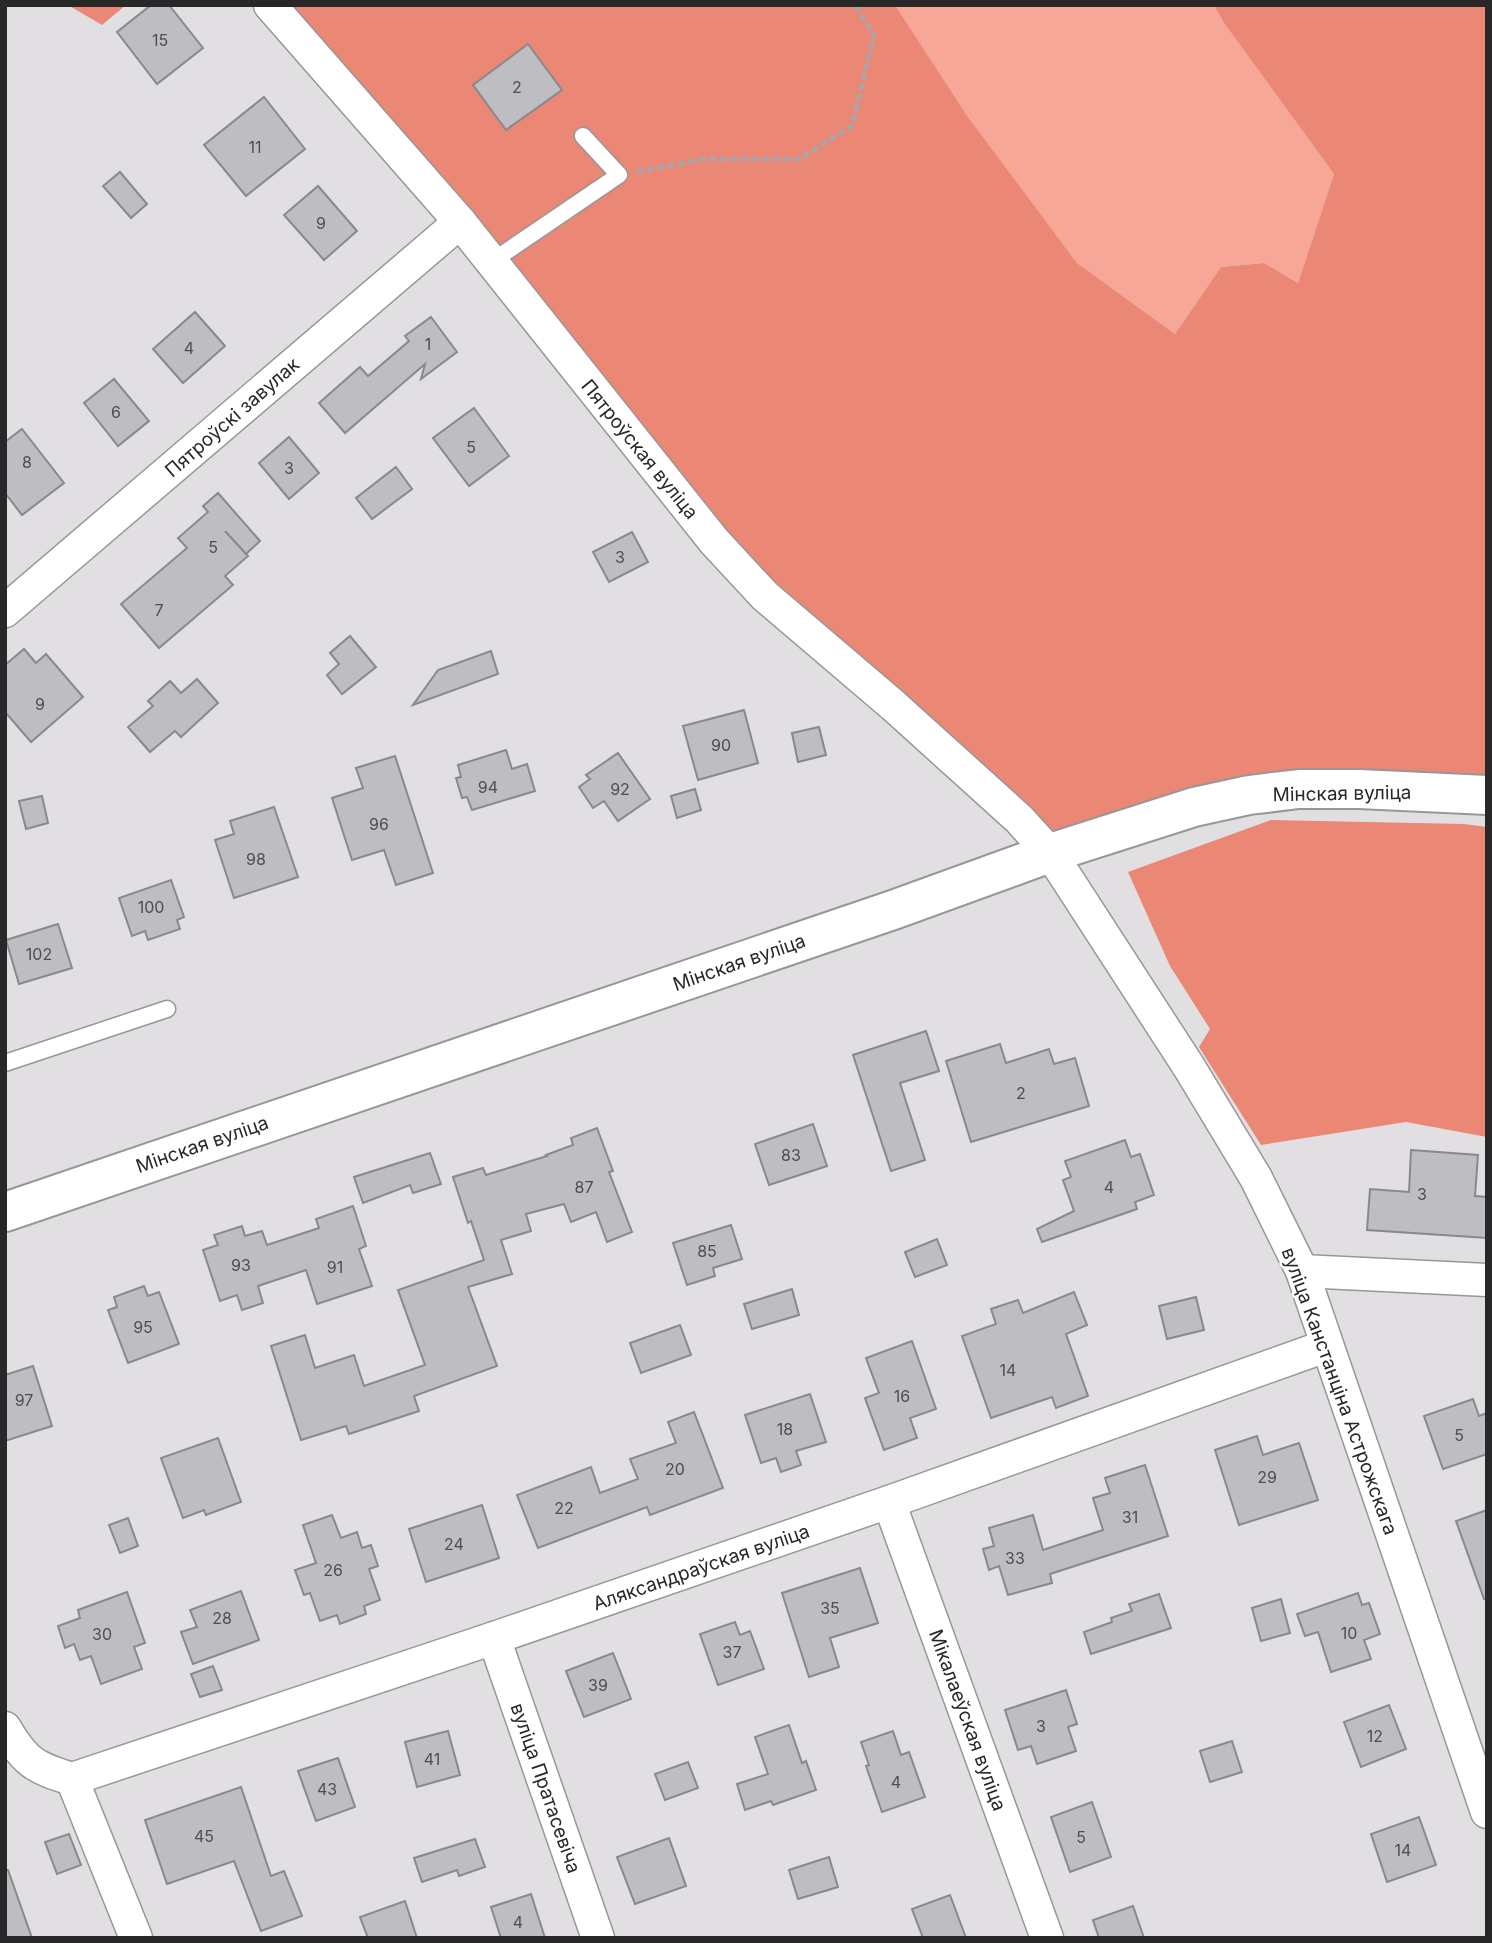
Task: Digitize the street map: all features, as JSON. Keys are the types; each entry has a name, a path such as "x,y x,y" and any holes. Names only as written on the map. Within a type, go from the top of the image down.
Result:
{"main road":[{"name":"Мінская вуліца","path":"5,1212 893,910 1049,853 1194,807 1249,795 1300,789 1487,795"}],"street":[{"name":"Пятроўская вуліца","path":"270,5 460,222 714,541 742,572 765,596 894,706 1019,819 1049,853"},
{"name":"Пятроўскі завулак","path":"5,611 460,222"},
{"name":"вуліца Канстанціна Астрожскага","path":"1049,853 1189,1067 1256,1178 1301,1272 1487,1812"},
{"path":"1301,1272 1487,1280"},
{"name":"Аляксандраўская вуліца","path":"72,1779 889,1502 1326,1346"},
{"name":"Мікалаеўская вуліца","path":"889,1502 1047,1938"},
{"name":"вуліца Пратасевіча","path":"494,1638 598,1938"},
{"path":"5,1728 17,1749 38,1768 72,1779 136,1938"}],"lane":[{"path":"491,262 619,175 583,136"},
{"path":"5,1063 167,1009"}],"path":[{"path":"619,175 704,159 799,159 852,126 874,35 855,5"}],"shaded area":[{"path":"68,5 126,5 102,25"},
{"path":"270,5 895,5 967,116 1077,263 1175,334 1221,267 1264,263 1298,283 1334,174 1224,23 1214,5 1487,5 1487,795 1359,789 1050,853 765,596"},
{"path":"895,5 1214,5 1224,23 1334,174 1298,283 1264,263 1221,267 1175,334 1077,263 966,116"},
{"path":"1271,820 1464,824 1487,827 1487,1137 1406,1122 1261,1145 1199,1047 1210,1029 1170,966 1128,872"}],"building":[{"path":"151,5 169,5 203,48 157,84 117,32"},
{"path":"528,44 562,90 506,130 473,85"},
{"path":"264,97 305,149 246,196 204,145"},
{"path":"120,172 147,204 131,218 103,186"},
{"path":"318,186 357,231 324,260 284,215"},
{"path":"195,312 225,346 183,383 153,349"},
{"path":"431,317 457,352 421,379 425,364 345,433 319,403 360,367 368,376 409,341 405,336"},
{"path":"114,379 149,421 118,446 84,403"},
{"path":"474,408 509,456 469,486 433,438"},
{"path":"22,429 64,483 22,515 5,493 5,442"},
{"path":"289,437 319,473 289,499 259,463"},
{"path":"396,467 412,489 372,519 356,498"},
{"path":"218,493 260,541 246,554 248,556 225,576 233,585 159,648 121,604 187,548 178,538 208,512 203,506"},
{"path":"632,532 648,562 609,582 593,552"},
{"path":"350,636 376,667 342,694 327,675 339,664 330,653"},
{"path":"24,649 36,663 46,654 83,697 31,742 5,712 5,665"},
{"path":"491,651 498,674 413,705 438,670"},
{"path":"197,679 218,703 181,737 175,731 150,752 128,727 153,706 148,701 170,681 181,693"},
{"path":"744,710 758,763 698,780 683,726"},
{"path":"819,727 826,755 798,762 792,733"},
{"path":"506,750 512,769 527,764 535,791 472,810 467,797 462,798 456,778 461,777 458,765"},
{"path":"618,753 650,799 618,821 604,801 593,808 579,787 590,779 586,775"},
{"path":"395,756 433,873 396,885 384,850 352,860 332,798 363,788 356,768"},
{"path":"695,789 701,810 677,818 671,796"},
{"path":"42,796 48,823 26,829 19,801"},
{"path":"274,807 298,877 234,898 215,840 234,834 230,821"},
{"path":"171,880 184,917 177,920 180,929 148,940 145,931 132,936 119,898"},
{"path":"58,924 72,968 19,984 6,940"},
{"path":"926,1031 939,1071 900,1083 925,1160 891,1171 853,1055"},
{"path":"1000,1044 1006,1063 1049,1049 1054,1064 1075,1058 1089,1106 971,1142 946,1061"},
{"path":"813,1124 827,1166 769,1185 755,1144"},
{"path":"597,1128 613,1171 609,1172 632,1232 607,1242 596,1212 571,1222 564,1204 526,1214 531,1231 501,1240 512,1274 468,1287 497,1366 414,1396 419,1411 349,1434 346,1426 301,1440 271,1346 305,1335 315,1368 354,1355 364,1386 425,1365 398,1290 484,1260 453,1177 483,1168 486,1175 547,1156 573,1145 571,1138"},
{"path":"1125,1140 1131,1157 1140,1154 1154,1195 1135,1202 1137,1209 1042,1242 1037,1229 1074,1211 1063,1180 1071,1177 1065,1161"},
{"path":"1411,1150 1478,1155 1475,1196 1487,1197 1487,1238 1367,1230 1370,1189 1409,1192"},
{"path":"430,1153 441,1184 413,1193 410,1185 363,1203 354,1177"},
{"path":"353,1206 366,1246 359,1249 372,1286 317,1304 306,1270 258,1286 263,1303 242,1310 237,1295 220,1301 203,1250 218,1245 214,1235 242,1226 245,1236 262,1231 267,1245 319,1228 316,1219"},
{"path":"731,1225 742,1259 713,1268 715,1276 687,1285 673,1243"},
{"path":"937,1239 947,1265 915,1277 905,1252"},
{"path":"144,1286 148,1296 159,1292 179,1344 128,1363 108,1310 117,1307 114,1297"},
{"path":"792,1289 799,1315 752,1329 744,1304"},
{"path":"1074,1292 1087,1325 1066,1334 1088,1396 1056,1408 1052,1397 991,1418 962,1336 996,1324 991,1309 1018,1300 1023,1313"},
{"path":"1196,1297 1204,1330 1167,1339 1159,1306"},
{"path":"680,1325 691,1355 641,1373 630,1343"},
{"path":"912,1341 936,1409 910,1418 917,1438 884,1450 865,1398 879,1393 866,1358"},
{"path":"33,1366 52,1426 5,1441 5,1375"},
{"path":"810,1394 826,1442 796,1451 801,1465 781,1472 776,1458 761,1463 745,1415"},
{"path":"1473,1399 1479,1416 1487,1413 1487,1454 1443,1469 1424,1416"},
{"path":"694,1412 723,1488 650,1515 647,1507 538,1548 517,1495 591,1467 600,1493 638,1479 630,1459 676,1443 668,1422"},
{"path":"1257,1436 1263,1455 1299,1443 1318,1500 1239,1525 1215,1450"},
{"path":"218,1438 241,1502 206,1515 204,1510 183,1518 161,1458"},
{"path":"1145,1465 1168,1536 1050,1574 1052,1583 1008,1595 999,1566 989,1570 983,1549 994,1546 989,1528 1033,1515 1043,1550 1103,1530 1093,1498 1110,1493 1105,1478"},
{"path":"482,1505 499,1558 426,1582 409,1529"},
{"path":"1487,1510 1487,1599 1484,1599 1456,1521"},
{"path":"332,1515 341,1538 357,1532 362,1548 371,1545 378,1566 369,1569 380,1600 364,1606 366,1614 340,1624 337,1615 320,1621 310,1593 304,1595 295,1570 316,1563 303,1525"},
{"path":"128,1518 138,1546 120,1553 109,1525"},
{"path":"860,1568 878,1623 830,1638 839,1667 809,1677 782,1593"},
{"path":"241,1591 259,1640 193,1664 181,1632 197,1627 190,1610"},
{"path":"127,1592 145,1643 134,1647 142,1669 101,1684 91,1656 80,1660 74,1644 65,1648 58,1626 80,1618 78,1610"},
{"path":"1358,1593 1362,1605 1369,1603 1380,1634 1364,1640 1371,1659 1331,1672 1318,1632 1305,1636 1297,1614"},
{"path":"1159,1594 1171,1628 1091,1654 1084,1632 1132,1611 1129,1604"},
{"path":"1281,1599 1290,1633 1261,1641 1252,1608"},
{"path":"735,1622 740,1635 750,1631 764,1669 718,1685 700,1634"},
{"path":"613,1653 631,1699 584,1717 566,1671"},
{"path":"213,1666 222,1690 200,1697 191,1674"},
{"path":"1066,1690 1077,1724 1068,1727 1076,1751 1037,1764 1031,1746 1018,1750 1005,1710"},
{"path":"1389,1705 1406,1749 1361,1767 1344,1722"},
{"path":"789,1725 802,1763 806,1761 816,1790 773,1805 771,1801 745,1810 737,1784 768,1774 755,1737"},
{"path":"448,1731 460,1775 417,1787 405,1742"},
{"path":"893,1731 901,1755 909,1752 925,1797 882,1812 866,1766 869,1765 861,1742"},
{"path":"1232,1741 1242,1772 1210,1782 1200,1751"},
{"path":"338,1758 355,1807 316,1821 298,1771"},
{"path":"688,1762 698,1788 665,1800 655,1774"},
{"path":"241,1787 271,1876 284,1871 302,1916 261,1931 234,1861 167,1884 145,1820"},
{"path":"1092,1802 1111,1857 1070,1872 1051,1817"},
{"path":"1419,1817 1436,1865 1387,1882 1371,1834"},
{"path":"69,1834 81,1865 57,1874 45,1842"},
{"path":"669,1838 686,1886 635,1904 617,1857"},
{"path":"475,1839 485,1867 459,1876 457,1870 422,1882 414,1858"},
{"path":"829,1857 838,1887 798,1899 789,1870"},
{"path":"5,1870 8,1870 32,1938 5,1938"},
{"path":"531,1894 545,1938 501,1938 491,1907"},
{"path":"950,1895 966,1938 923,1938 912,1909"},
{"path":"405,1901 417,1938 368,1938 360,1917"},
{"path":"1133,1906 1144,1938 1099,1938 1093,1920"}]}
